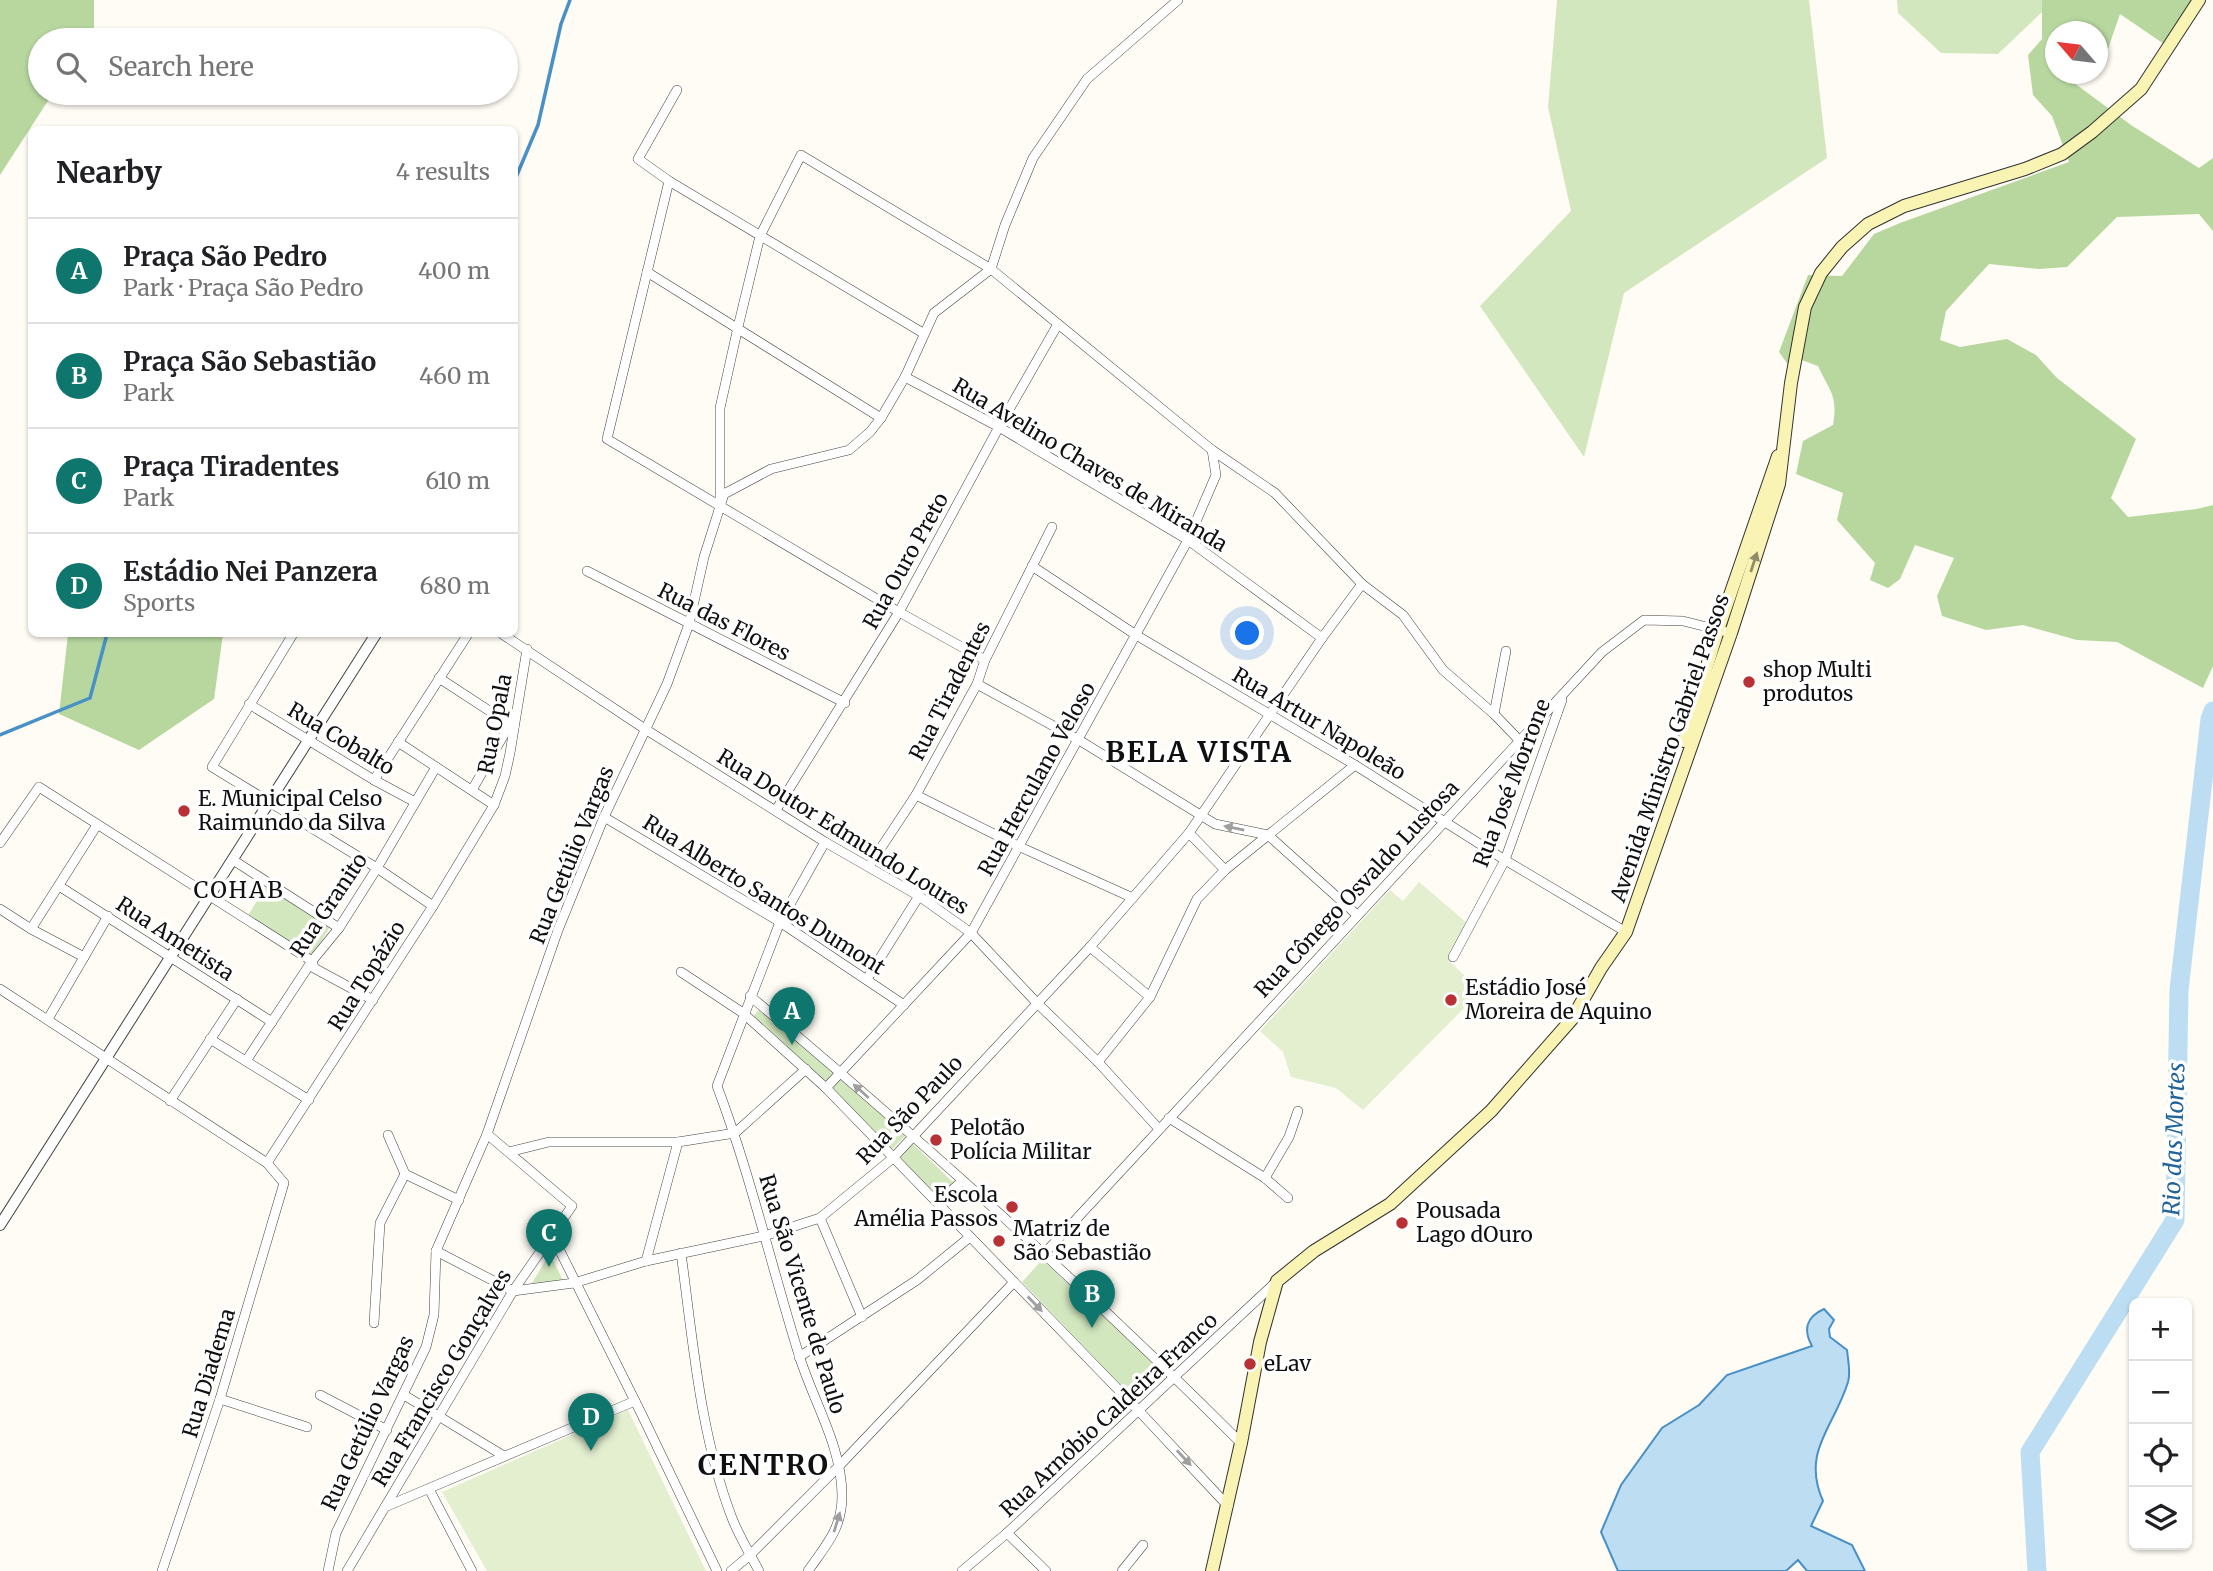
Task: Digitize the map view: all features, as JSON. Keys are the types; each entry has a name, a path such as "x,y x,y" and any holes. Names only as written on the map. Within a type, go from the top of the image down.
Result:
{"main road":[{"name":"Avenida Ministro Gabriel Passos","path":"1277,1281 1314,1251 1390,1204 1491,1111 1572,1019 1622,930 1725,631 1779,484 1791,383 1805,307 1821,273 1842,247 1867,224 1904,206 2025,169 2062,154 2092,132 2140,89 2199,0"},
{"path":"1212,1571 1228,1506 1260,1342 1277,1281"}],"street":[{"path":"991,269 1005,225 1032,158 1087,79 1178,0"},
{"path":"677,90 638,159 669,181 923,333"},
{"path":"720,506 720,408 737,327 760,236 801,155 991,269 1212,450 1275,493 1362,584 1403,615 1443,670 1494,714 1519,740"},
{"path":"669,181 607,439 985,660"},
{"name":"Rua Getúlio Vargas","path":"328,1571 336,1533 426,1347 434,1315 436,1251 487,1134 558,930 604,817 667,684 689,624 704,556 724,494 771,469 849,450 870,432 881,418 905,377 934,313 991,269"},
{"path":"647,272 881,418"},
{"name":"Rua Ouro Preto","path":"776,810 845,703 899,612 999,426 1058,324"},
{"name":"Rua Avelino Chaves de Miranda","path":"905,377 999,426 1188,540 1322,638"},
{"name":"Rua Herculano Veloso","path":"826,1088 971,933 1188,540 1216,475 1212,450"},
{"name":"Rua Tiradentes","path":"869,866 916,795 977,684 985,660 1052,527"},
{"name":"Rua Artur Napoleão","path":"1032,566 1136,635 1355,765 1622,930"},
{"name":"Rua das Flores","path":"587,571 845,703"},
{"name":"Rua São Paulo","path":"513,1291 574,1283 646,1261 764,1236 820,1218 893,1158 1090,947 1189,833 1362,584"},
{"name":"Rua Cônego Osvaldo Lustosa","path":"1043,1255 1443,820 1602,652 1644,620 1683,621 1725,631"},
{"path":"291,637 212,767 377,868 433,906"},
{"path":"0,1225 374,637"},
{"path":"374,780 466,637"},
{"name":"Rua Doutor Edmundo Loures","path":"507,637 645,729 825,842 919,896 971,933 1098,1062 1158,1129"},
{"name":"Rua Opala","path":"494,805 505,776 527,649"},
{"path":"1494,714 1506,651"},
{"path":"439,678 512,725 472,790"},
{"path":"977,684 1079,740 1215,824 1268,835 1356,914"},
{"name":"Rua José Morrone","path":"1453,957 1505,860 1564,695"},
{"name":"Rua Cobalto","path":"250,704 415,802"},
{"path":"398,742 494,805"},
{"path":"1098,1062 1150,997 1196,899 1225,870 1355,765"},
{"name":"Rua Granito","path":"246,1061 312,961 339,929 436,766"},
{"path":"0,843 39,786 312,961 314,968 373,1000"},
{"path":"916,795 1018,846 1133,898"},
{"name":"Rua Topázio","path":"267,1163 433,906 494,805"},
{"name":"Rua Alberto Santos Dumont","path":"604,817 780,922 904,1005"},
{"path":"31,929 97,825"},
{"path":"1189,833 1225,870"},
{"name":"Rua São Vicente de Paulo","path":"808,1571 839,1525 842,1497 840,1465 799,1357 735,1133 717,1086 780,922 825,842"},
{"path":"233,860 339,929"},
{"name":"Rua Ametista","path":"59,886 272,1021"},
{"path":"867,979 919,896"},
{"path":"0,909 84,957"},
{"path":"48,1019 108,916"},
{"path":"1090,947 1150,997"},
{"path":"681,972 743,1013 826,1088 1139,1410 1228,1506"},
{"path":"0,989 267,1163"},
{"path":"750,996 841,1072 1117,1321 1241,1443"},
{"path":"170,1101 237,999"},
{"path":"210,1039 309,1100"},
{"path":"487,1134 509,1153 549,1142 678,1142 735,1133 806,1069"},
{"path":"1265,1178 1289,1137 1298,1111"},
{"path":"1169,1118 1265,1178 1287,1198"},
{"path":"388,1135 405,1174 459,1200"},
{"path":"646,1261 678,1142"},
{"name":"Rua Francisco Gonçalves","path":"353,1569 385,1507 513,1291 572,1206 509,1153"},
{"name":"Rua Diadema","path":"165,1570 220,1399 284,1183 267,1163"},
{"path":"374,1323 380,1223 405,1174"},
{"path":"938,1203 962,1181"},
{"path":"820,1218 862,1317"},
{"path":"552,1235 717,1571"},
{"path":"799,1357 918,1280 970,1237"},
{"path":"436,1251 513,1291"},
{"path":"681,1253 705,1415 732,1519 759,1571"},
{"name":"Rua Arnóbio Caldeira Franco","path":"962,1571 1007,1533 1277,1281"},
{"path":"731,1571 840,1465 1014,1282"},
{"path":"320,1395 387,1430"},
{"path":"404,1395 503,1456"},
{"path":"220,1399 307,1427"},
{"path":"385,1507 635,1401"},
{"path":"429,1489 472,1571"},
{"path":"1007,1533 1046,1571"},
{"path":"1122,1571 1143,1545"}],"green space":[{"path":"0,0 94,0 94,28 28,28 28,105 45,105 32,126 28,126 28,132 0,175"},
{"path":"1557,0 1809,0 1827,158 1624,293 1584,457 1480,306 1571,211 1548,107"},
{"path":"1897,0 2042,0 2042,12 1998,54 1941,53 1898,13"},
{"path":"2042,0 2192,0 2164,44 2120,14 2108,49 2108,21 2045,21 2045,84 2076,84 2131,125 2199,168 2213,158 2213,231 2199,214 2117,217 2067,267 2039,269 1989,264 1946,311 1940,340 1960,347 2007,339 2036,355 2057,378 2136,439 2111,498 2128,517 2213,505 2213,666 2203,688 2117,642 2077,640 2023,625 1986,630 1942,616 1937,596 1954,558 1915,545 1900,579 1888,588 1870,580 1875,563 1837,520 1843,493 1796,474 1803,441 1833,425 1834,415 1832,394 1818,366 1793,357 1792,370 1779,352 1808,275 1842,276 1874,234 2069,162 2052,116 2033,95 2028,55 2042,39"},
{"path":"68,637 223,637 214,699 139,750 59,714"},
{"path":"1419,882 1466,922 1448,960 1481,991 1363,1110 1336,1088 1291,1077 1283,1052 1260,1031 1390,890 1403,901"},
{"path":"267,885 331,925 312,957 247,917"},
{"path":"760,1008 835,1073 825,1084 752,1018"},
{"path":"842,1078 905,1136 891,1150 831,1090"},
{"path":"913,1144 954,1183 938,1198 900,1158"},
{"path":"550,1253 563,1281 529,1288"},
{"path":"1042,1260 1168,1375 1137,1402 1022,1282"},
{"path":"628,1410 706,1571 487,1571 442,1492"}],"water":[{"path":"1824,1309 1834,1320 1829,1329 1830,1337 1847,1350 1849,1375 1818,1454 1817,1483 1823,1501 1811,1526 1852,1545 1865,1571 1807,1571 1798,1560 1786,1571 1618,1571 1601,1532 1621,1485 1662,1428 1699,1405 1727,1375 1812,1346 1808,1324 1813,1316"}],"waterway":[{"path":"518,172 538,125 561,24 570,0"},
{"path":"0,735 90,698 106,637"},
{"name":"Rio das Mortes","path":"2037,1571 2030,1452 2175,1220 2179,990 2213,711"}],"place":[{"name":"shop Multi produtos","path":"1749,682"},
{"name":"E. Municipal Celso Raimundo da Silva","path":"184,811"},
{"name":"Estádio José Moreira de Aquino","path":"1451,1000"},
{"name":"Praça São Pedro","path":"792,1045"},
{"name":"Pelotão Polícia Militar","path":"936,1140"},
{"name":"Escola Amélia Passos","path":"1012,1207"},
{"name":"Pousada Lago dOuro","path":"1402,1223"},
{"name":"Matriz de São Sebastião","path":"999,1241"},
{"name":"Praça Tiradentes","path":"549,1267"},
{"name":"Praça São Sebastião","path":"1092,1328"},
{"name":"eLav","path":"1250,1364"},
{"name":"Estádio Nei Panzera","path":"591,1451"}],"district":[{"name":"BELA VISTA","path":"1199,752"},
{"name":"COHAB","path":"239,890"},
{"name":"CENTRO","path":"764,1465"}]}
